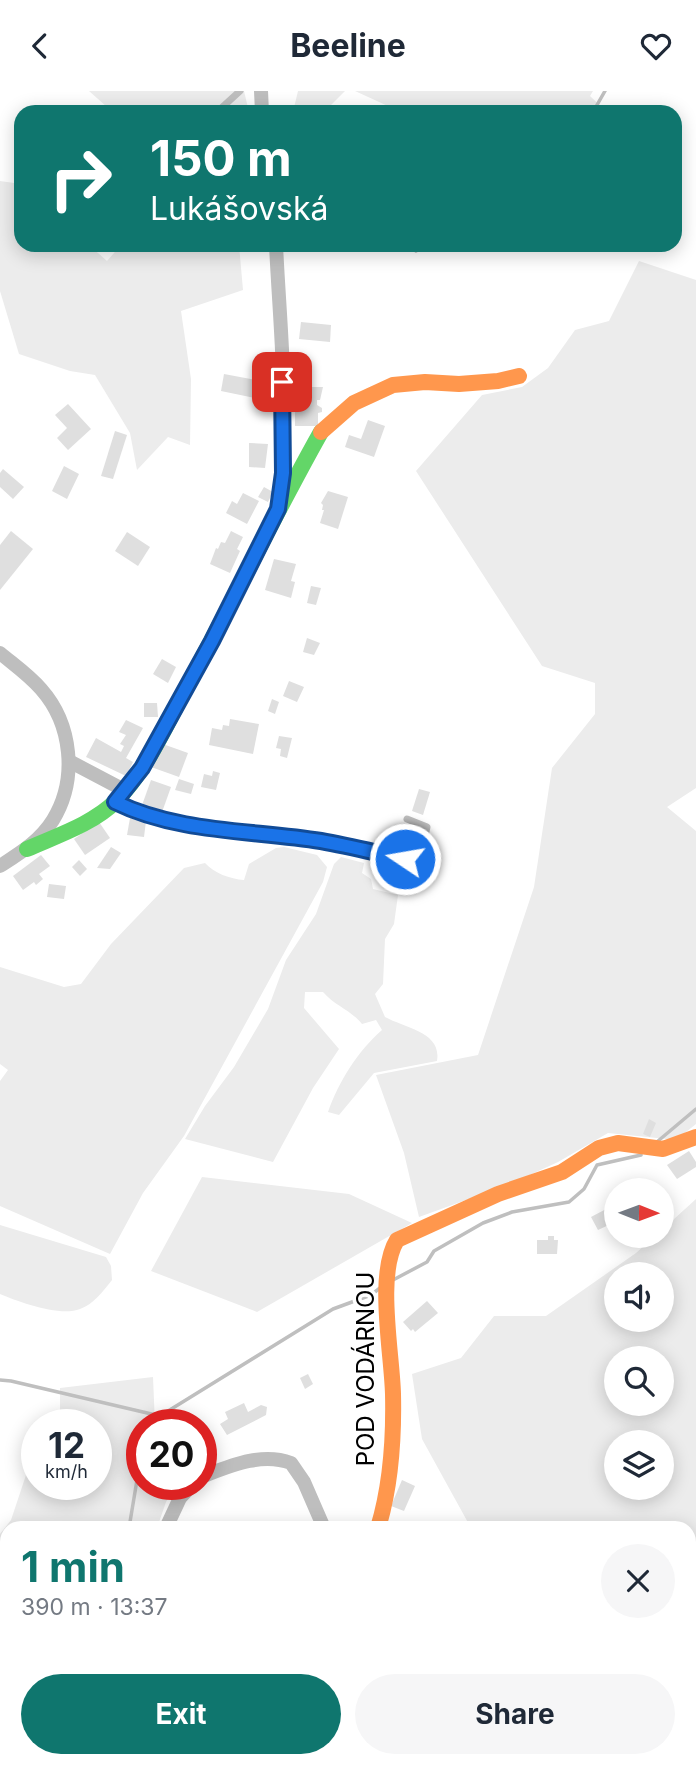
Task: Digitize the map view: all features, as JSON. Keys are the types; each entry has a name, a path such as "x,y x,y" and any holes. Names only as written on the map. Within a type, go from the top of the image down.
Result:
{"street":[{"path":"276,252 283,410 283,473 278,509"},
{"path":"0,866 27,849 82,824 120,796 142,768 212,641 278,509 323,428 354,403 393,385 425,382 459,384 498,381 519,376"},
{"path":"0,653 40,688 55,708 67,740 69,761 66,790 59,808 43,832 27,849"},
{"path":"69,761 120,796"},
{"name":"POD VODÁRNOU","path":"380,1521 390,1465 393,1395 386,1273 390,1251 397,1240 498,1194 562,1172 599,1148 618,1143 663,1149 696,1137"},
{"path":"217,1471 237,1464 271,1458 291,1463 304,1482 321,1521"},
{"path":"169,1521 179,1500"}],"lane":[{"path":"225,105 240,91"},
{"path":"120,796 137,813 164,821 321,841 405,859 423,845 427,827 407,819"}],"shaded area":[{"path":"89,91 244,91 247,105 105,105"},
{"path":"298,91 345,91 331,105 295,105"},
{"path":"355,91 593,91 590,96 600,105 386,105"},
{"path":"0,181 14,183 14,252 97,252 107,261 115,252 240,252 243,290 181,311 191,379 190,445 168,437 137,470 130,433 95,375 70,371 19,354 0,291"},
{"path":"639,261 696,280 696,788 667,807 696,831 696,1124 676,1140 608,1133 558,1162 510,1184 419,1217 404,1153 376,1075 478,1055 534,887 552,768 595,714 595,683 542,666 416,471 482,395 522,387 548,368 575,330 609,321"},
{"path":"284,847 317,855 327,867 323,882 184,1136 143,1193 110,1254 0,1206 0,1081 8,1070 0,1064 0,967 64,987 81,984 111,944 184,868 205,863 223,875 244,880 249,864 276,848"},
{"path":"341,857 364,863 362,873 371,879 373,889 398,895 394,924 385,939 383,984 375,994 385,1017 420,1032 434,1043 437,1061 374,1073 339,1115 328,1112 350,1067 382,1030 376,1020 362,1024 323,992 305,992 304,1008 339,1049 313,1088 273,1162 185,1139 234,1067 268,1009 286,960 316,914 334,864"},
{"path":"202,1177 349,1194 412,1223 257,1312 151,1271"},
{"path":"696,1199 696,1521 467,1521 422,1439 412,1374 461,1358 494,1316 546,1316 604,1275 604,1332 674,1332 674,1262 623,1262 642,1248 674,1248 674,1219"},
{"path":"0,1225 106,1257 111,1266 112,1280 90,1304 72,1311 40,1308 0,1294"},
{"path":"153,1377 154,1409 126,1409 126,1500 167,1500 159,1521 10,1521 21,1490 21,1500 112,1500 112,1409 60,1409 60,1388"}],"building":[{"path":"301,322 331,325 330,342 299,339"},
{"path":"224,374 267,382 264,400 221,391"},
{"path":"312,387 323,387 320,400 317,400 317,405 322,408 322,412 318,413 318,426 295,426 295,402 308,402 308,399 312,399"},
{"path":"68,404 91,429 68,450 57,438 67,428 55,415"},
{"path":"368,420 385,426 374,457 345,447 349,435 361,439"},
{"path":"115,431 127,435 113,479 101,476"},
{"path":"249,443 268,444 265,468 249,467"},
{"path":"64,466 79,474 67,499 52,491"},
{"path":"3,469 24,487 13,499 0,487 0,473"},
{"path":"264,487 273,492 268,502 258,497"},
{"path":"328,491 348,497 338,529 320,523 324,510 321,503"},
{"path":"243,493 259,501 247,524 226,513 232,501 237,504"},
{"path":"11,531 33,549 0,590 0,545"},
{"path":"231,531 243,537 230,573 210,564 216,548 218,549 221,542 225,543"},
{"path":"127,532 150,547 138,566 115,551"},
{"path":"274,559 296,564 291,581 295,582 291,598 265,590"},
{"path":"311,586 321,588 316,605 307,603"},
{"path":"307,638 320,643 314,655 303,652"},
{"path":"162,659 176,667 168,683 153,674"},
{"path":"289,681 304,687 297,702 283,696"},
{"path":"272,699 279,702 275,714 268,711"},
{"path":"144,703 157,703 158,717 144,717"},
{"path":"230,719 259,724 253,754 209,745 212,728 222,730 223,725 229,726"},
{"path":"126,720 143,728 126,758 133,762 126,776 86,757 96,738 121,752 124,746 120,744 126,735 119,732"},
{"path":"279,736 292,738 287,758 280,756 281,749 276,748"},
{"path":"160,743 188,753 179,777 151,767"},
{"path":"213,771 220,773 216,790 201,787 204,774 212,776"},
{"path":"179,779 194,784 191,794 175,790"},
{"path":"151,780 171,787 161,815 141,808"},
{"path":"419,789 430,792 423,815 412,811"},
{"path":"130,818 146,821 144,837 127,835"},
{"path":"99,822 110,838 85,855 74,839"},
{"path":"399,830 416,836 411,849 403,852 393,849"},
{"path":"111,847 121,853 110,869 97,868"},
{"path":"41,855 50,866 39,874 43,879 23,890 13,876"},
{"path":"79,860 87,869 80,876 72,867"},
{"path":"49,884 66,886 64,899 47,897"},
{"path":"649,1119 656,1123 650,1137 643,1134"},
{"path":"689,1151 696,1167 677,1179 667,1165"},
{"path":"604,1210 604,1227 598,1230 591,1217"},
{"path":"548,1236 554,1236 554,1240 558,1240 557,1254 537,1254 537,1240 548,1240"},
{"path":"427,1301 438,1313 415,1332 413,1329 411,1331 403,1322"},
{"path":"308,1374 313,1384 305,1389 300,1378"},
{"path":"244,1403 248,1412 261,1405 267,1407 266,1415 227,1435 220,1424 228,1419 225,1412"},
{"path":"402,1480 415,1486 404,1511 391,1506"}],"waterway":[{"path":"597,105 605,91"},
{"path":"658,1141 696,1109"},
{"path":"393,1280 427,1262 434,1251 483,1223 512,1212 569,1202 584,1189 597,1165 641,1155"},
{"path":"171,1409 333,1309 371,1295 380,1288"},
{"path":"0,1380 130,1409"},
{"path":"130,1521 134,1500"}],"traffic: fast":[{"path":"27,849 74,829 107,809 136,777 162,735 321,432"}],"traffic: slow":[{"path":"321,432 354,403 393,385 425,382 459,384 498,381 519,376"},
{"path":"380,1521 389,1478 392,1444 393,1394 387,1273 397,1240 498,1194 562,1172 599,1148 618,1143 663,1149 696,1137"}],"route":[{"path":"282,382 283,473 278,509 212,641 142,768 115,802 137,813 164,821 321,841 405,859"}]}
